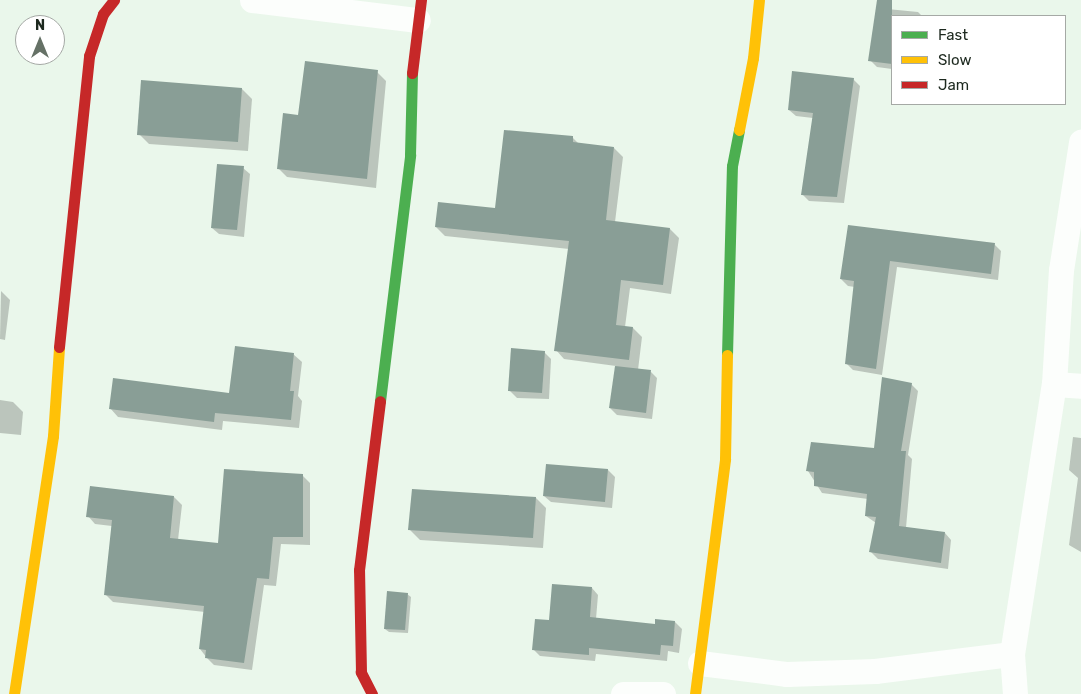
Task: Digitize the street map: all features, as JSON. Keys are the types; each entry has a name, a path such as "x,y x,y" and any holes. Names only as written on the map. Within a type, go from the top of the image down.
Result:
{"street":[{"path":"14,694 53,436 63,288 89,56 103,14 114,0"},
{"path":"252,0 419,10 412,65 410,155 359,570 361,672 372,694"},
{"path":"695,694 725,459 732,166 753,58 759,0"},
{"path":"1015,694 1012,654 1054,384 1061,270 1081,142"},
{"path":"1054,384 1081,386"},
{"path":"700,663 787,674 875,672 1012,654"},
{"path":"623,694 664,694"}],"building":[{"path":"877,0 892,0 891,64 868,61"},
{"path":"305,61 378,70 367,179 277,169 283,113 298,115"},
{"path":"792,71 854,78 837,197 801,195 813,113 788,110"},
{"path":"141,80 242,88 238,142 137,135"},
{"path":"504,130 573,136 573,142 614,147 606,220 670,228 663,285 621,280 616,325 633,327 629,360 554,351 569,241 435,227 438,202 495,208"},
{"path":"217,164 244,166 237,230 211,228"},
{"path":"848,225 995,243 991,274 890,261 876,369 845,364 854,281 840,279"},
{"path":"235,346 294,353 290,391 294,391 291,420 215,413 214,422 109,409 113,378 229,393"},
{"path":"511,348 545,351 542,393 508,391"},
{"path":"615,366 651,370 646,413 609,408"},
{"path":"882,377 912,383 901,451 906,451 899,526 945,532 941,563 869,552 876,517 865,516 867,494 814,486 814,472 806,471 811,442 874,448"},
{"path":"546,464 608,469 605,502 543,496"},
{"path":"224,469 303,474 303,537 273,537 269,579 257,578 244,663 205,658 206,650 199,649 204,606 104,595 112,520 86,517 90,486 174,496 170,538 218,543"},
{"path":"412,489 536,497 533,538 408,530"},
{"path":"552,584 592,587 590,617 655,624 655,619 675,621 673,646 661,645 660,655 589,648 589,655 532,650 535,619 549,620"},
{"path":"387,591 408,593 405,630 384,629"}],"traffic: fast":[{"path":"380,401 410,155 412,73"},
{"path":"727,355 732,166 739,130"}],"traffic: slow":[{"path":"739,130 753,58 759,0"},
{"path":"14,694 53,436 59,347"},
{"path":"695,694 725,459 727,355"}],"traffic: jam":[{"path":"59,347 89,56 103,14 114,0"},
{"path":"412,73 421,0"},
{"path":"372,694 361,672 359,570 380,401"}]}
